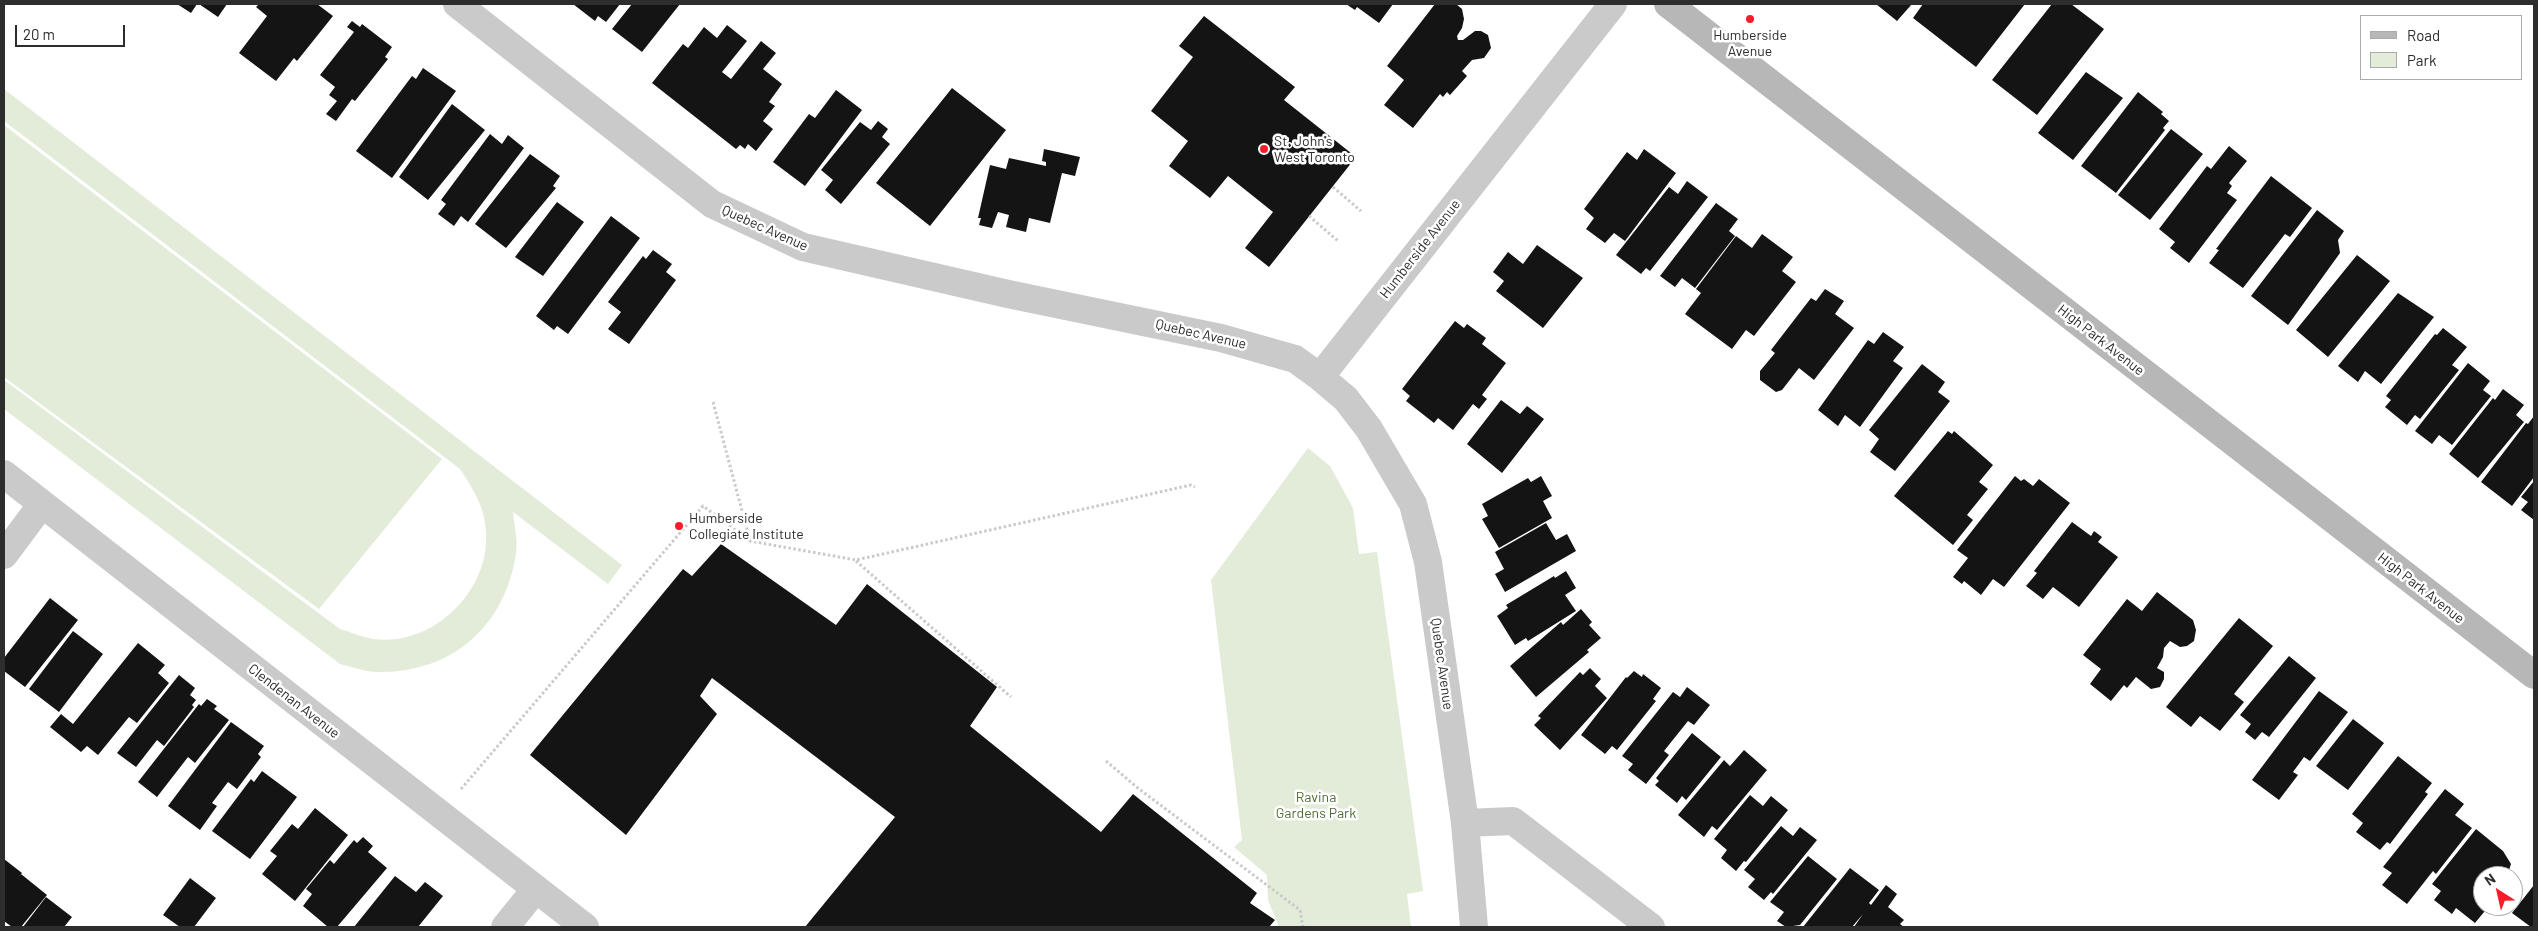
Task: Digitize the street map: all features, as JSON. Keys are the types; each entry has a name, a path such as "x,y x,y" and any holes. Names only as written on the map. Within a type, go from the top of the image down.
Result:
{"street":[{"name":"Quebec Avenue","path":"457,4 712,204 803,247 1008,294 1230,340 1295,359 1346,399 1369,429 1413,504 1428,562 1465,822 1474,927"},
{"name":"Humberside Avenue","path":"1320,377 1613,4"},
{"name":"High Park Avenue","path":"1668,4 2534,675"},
{"name":"Clendenan Avenue","path":"4,474 535,890 585,927"},
{"path":"4,555 42,504"},
{"path":"1465,822 1513,821 1651,927"},
{"path":"505,927 535,890"}],"path":[{"path":"1333,187 1361,211"},
{"path":"1309,216 1338,241"},
{"path":"713,402 750,541"},
{"path":"458,792 703,506 750,541 856,560 1191,485 1195,487"},
{"path":"856,560 1010,697"},
{"path":"1106,761 1139,790 1300,910 1304,927"}],"green space":[{"path":"4,89 622,565 608,584 513,512 516,553 510,578 501,602 488,622 472,639 453,653 431,663 407,670 376,672 340,664 4,409 4,380 340,629 365,637 395,639 417,634 436,624 454,611 468,594 478,575 485,554 486,532 481,506 460,469 4,121"},
{"path":"4,125 442,459 319,609 4,377"},
{"name":"Ravina Gardens Park","path":"1308,448 1330,466 1353,508 1359,554 1377,552 1423,891 1407,894 1411,927 1279,927 1268,900 1267,875 1234,847 1242,840 1211,580"}],"building":[{"path":"177,4 197,4 191,13"},
{"path":"199,4 227,4 218,17"},
{"path":"259,4 317,4 333,16 297,61 294,58 276,81 239,53 267,16 256,7"},
{"path":"573,4 620,4 606,22 598,16 595,21"},
{"path":"632,4 680,4 642,52 612,29"},
{"path":"1346,4 1393,4 1379,23 1357,7 1355,10"},
{"path":"1435,4 1456,4 1462,9 1464,19 1462,28 1457,36 1458,40 1463,40 1475,31 1481,31 1488,35 1491,48 1484,58 1472,60 1462,71 1467,76 1450,95 1447,92 1443,97 1440,94 1413,128 1384,105 1404,80 1387,66"},
{"path":"1876,4 1912,4 1897,21"},
{"path":"1923,4 2025,4 1976,67 1913,18"},
{"path":"2052,4 2071,4 2104,29 2037,115 1992,80"},
{"name":"St. John's West Toronto","path":"1204,16 1295,87 1284,100 1356,157 1269,267 1245,248 1273,212 1228,176 1210,198 1169,166 1188,141 1151,111 1193,57 1179,46"},
{"path":"352,21 360,27 362,24 392,47 385,57 388,59 355,101 352,99 336,121 326,114 337,101 329,95 335,87 320,75 354,32 347,27"},
{"path":"727,25 747,41 722,72 731,79 761,41 776,53 763,69 782,84 769,102 775,106 763,121 773,129 756,151 748,144 745,149 740,145 736,149 652,83 683,44 688,48 704,27 717,38"},
{"path":"423,68 456,91 392,178 356,151 412,76 416,79"},
{"path":"2086,72 2123,98 2073,160 2038,133"},
{"path":"952,88 1006,130 930,226 876,183"},
{"path":"836,90 862,110 805,186 773,162 809,114 815,118"},
{"path":"2138,92 2163,112 2161,114 2169,121 2163,128 2165,130 2116,193 2081,166"},
{"path":"452,104 485,130 428,200 399,177"},
{"path":"878,121 888,129 882,137 890,144 841,204 825,190 833,180 821,170 860,122 871,130"},
{"path":"2171,129 2203,154 2150,220 2118,195"},
{"path":"490,134 502,144 508,135 524,148 468,222 461,216 454,226 438,214 446,204 441,200"},
{"path":"2229,146 2247,161 2229,183 2232,186 2227,193 2237,200 2189,263 2170,248 2175,242 2159,229 2207,166 2211,169"},
{"path":"1044,149 1080,157 1075,176 1062,173 1050,223 1029,218 1026,232 1006,227 1009,215 998,212 992,228 979,225 981,218 978,218 990,165 1006,169 1009,158 1046,166 1046,162 1042,161"},
{"path":"1644,149 1676,173 1625,241 1614,233 1605,243 1586,229 1594,218 1584,209 1627,152 1637,160"},
{"path":"530,154 560,176 553,186 556,188 506,248 475,224"},
{"path":"2271,176 2312,208 2290,237 2285,234 2243,288 2209,263 2219,250 2216,249"},
{"path":"1687,181 1708,197 1650,271 1646,268 1641,274 1616,255 1669,187 1678,194"},
{"path":"557,202 584,222 543,276 515,257"},
{"path":"1716,203 1738,219 1729,231 1735,236 1695,288 1682,278 1675,287 1660,276"},
{"path":"2317,210 2344,231 2338,240 2340,253 2288,325 2251,296"},
{"path":"611,216 640,238 568,334 557,326 554,330 536,316"},
{"path":"1762,234 1793,257 1782,271 1796,282 1754,336 1746,330 1732,349 1685,314 1701,293 1696,289 1736,236 1752,248"},
{"path":"1537,245 1583,278 1543,328 1496,291 1504,281 1493,272 1508,252 1523,264"},
{"path":"653,250 672,264 666,272 676,280 629,344 608,329 621,312 608,302 643,256 646,259"},
{"path":"2357,255 2390,281 2328,357 2296,330"},
{"path":"1825,289 1844,301 1835,314 1854,328 1814,380 1799,368 1782,390 1776,392 1760,380 1760,371 1775,353 1771,350 1811,298 1816,301"},
{"path":"2398,293 2434,317 2381,384 2365,371 2358,382 2338,366"},
{"path":"1455,321 1464,328 1467,324 1486,338 1482,344 1506,363 1482,395 1487,399 1479,409 1473,404 1453,430 1438,418 1434,423 1406,401 1410,396 1402,389"},
{"path":"2443,328 2467,347 2452,365 2459,370 2420,419 2415,415 2407,425 2385,407 2391,400 2386,396 2435,334 2437,335"},
{"path":"1883,332 1904,347 1893,361 1903,368 1860,427 1845,415 1838,426 1818,410 1868,340 1874,344"},
{"path":"2468,363 2490,381 2483,390 2491,396 2452,445 2439,435 2432,444 2415,431"},
{"path":"1922,364 1945,382 1938,392 1950,401 1895,471 1870,452 1879,439 1869,430"},
{"path":"2503,389 2524,405 2516,415 2524,422 2478,478 2449,454 2493,398 2495,400"},
{"path":"1501,400 1520,414 1527,406 1544,419 1502,473 1467,444"},
{"path":"2534,416 2534,477 2512,506 2481,482 2526,423 2528,424"},
{"path":"1948,431 1952,434 1954,431 1993,465 1979,482 1988,489 1967,515 1973,520 1953,545 1894,496"},
{"path":"1541,476 1552,496 1543,501 1552,518 1499,548 1482,519 1488,516 1482,504 1528,478 1531,482"},
{"path":"2015,476 2021,481 2024,479 2033,486 2039,479 2070,503 2004,587 1993,579 1981,595 1964,581 1962,584 1953,577 1968,558 1957,550"},
{"path":"2534,481 2534,520 2521,510 2528,502 2521,497"},
{"path":"2072,522 2091,536 2094,531 2102,537 2098,542 2118,557 2079,607 2053,587 2043,599 2026,586 2037,573 2034,571"},
{"path":"1546,523 1556,540 1567,534 1576,551 1505,592 1495,574 1504,569 1495,552"},
{"path":"721,544 836,625 867,584 997,687 970,726 1101,832 1133,794 1257,893 1250,903 1275,920 1269,927 805,927 895,817 712,678 700,696 717,714 626,835 530,755 683,569 692,576"},
{"path":"1566,571 1576,588 1565,595 1576,611 1528,641 1526,638 1515,645 1497,616 1508,608 1506,605 1554,576 1555,578"},
{"path":"2157,592 2193,620 2196,630 2194,641 2187,646 2180,647 2170,641 2164,648 2163,657 2157,668 2164,672 2164,679 2160,687 2151,689 2136,677 2127,688 2124,685 2111,701 2090,684 2101,669 2083,655 2127,599 2142,611"},
{"path":"50,598 78,620 25,687 4,671 4,658"},
{"path":"1581,609 1592,622 1589,625 1601,638 1587,650 1589,652 1536,697 1510,666 1561,622 1563,625"},
{"path":"2239,618 2273,646 2234,694 2244,702 2220,731 2200,716 2191,727 2166,707"},
{"path":"73,631 103,654 59,712 29,689"},
{"path":"138,643 165,665 158,673 169,683 137,723 129,717 98,755 87,746 81,752 50,727 61,714 73,724"},
{"path":"2289,656 2316,678 2269,737 2262,732 2255,740 2245,732 2251,724 2240,715"},
{"path":"1590,668 1601,679 1595,686 1607,698 1560,750 1534,725 1541,718 1538,716 1580,672 1583,675"},
{"path":"1634,671 1642,677 1643,674 1661,688 1653,699 1656,701 1617,750 1612,746 1605,754 1581,735 1626,677"},
{"path":"179,675 195,688 190,695 196,700 192,705 194,707 164,746 157,740 136,767 117,753"},
{"path":"1687,687 1710,705 1694,725 1688,721 1664,751 1669,755 1646,784 1628,770 1633,764 1622,756 1673,692 1680,697"},
{"path":"2319,691 2348,712 2310,761 2304,757 2293,772 2298,775 2279,800 2252,780"},
{"path":"207,699 217,706 214,709 229,720 195,763 188,757 157,797 138,782 199,704 201,706"},
{"path":"2353,719 2384,743 2348,790 2316,766"},
{"path":"231,722 264,746 258,754 261,757 237,789 228,782 212,803 217,806 200,830 168,806"},
{"path":"1692,733 1721,757 1686,800 1682,796 1677,803 1655,785 1659,781 1656,778"},
{"path":"1744,750 1767,770 1717,830 1712,826 1704,837 1678,815 1724,760 1730,766"},
{"path":"2398,756 2432,783 2425,792 2428,794 2390,844 2387,842 2380,850 2356,832 2363,823 2352,814"},
{"path":"262,771 297,797 250,859 212,831 251,779 254,782"},
{"path":"2445,789 2464,804 2455,815 2472,828 2436,874 2433,871 2407,904 2382,885 2392,873 2383,867"},
{"path":"1750,795 1763,806 1771,796 1788,810 1746,862 1744,861 1736,871 1721,858 1727,850 1714,839"},
{"path":"315,808 348,835 295,901 262,874 277,856 270,851 292,824 298,829"},
{"path":"1781,826 1793,836 1800,827 1817,840 1773,894 1771,892 1764,900 1748,887 1755,879 1744,870"},
{"path":"2476,829 2503,851 2511,864 2510,866 2473,866 2473,916 2481,916 2475,923 2456,908 2452,914 2434,900 2441,891 2432,884"},
{"path":"363,837 373,846 368,852 387,868 337,927 328,927 303,906 312,894 306,889 330,860 334,864 354,840 357,843"},
{"path":"1808,856 1837,879 1800,925 1786,927 1777,921 1784,912 1770,902"},
{"path":"4,859 47,895 21,927 12,927 4,921"},
{"path":"1850,868 1879,890 1869,903 1871,905 1886,885 1897,894 1888,907 1904,920 1900,924 1904,927 1854,927 1863,914 1852,927 1803,927"},
{"path":"395,876 416,892 425,882 443,896 418,927 354,927"},
{"path":"190,878 216,898 194,927 180,927 163,915"},
{"path":"2534,885 2534,927 2531,927 2516,916 2523,916 2523,899"},
{"path":"46,897 72,917 64,927 23,927"}],"place":[{"name":"Humberside Avenue","path":"1750,19"},
{"name":"St. John's West Toronto","path":"1264,149"},
{"name":"Humberside Collegiate Institute","path":"679,526"}]}
